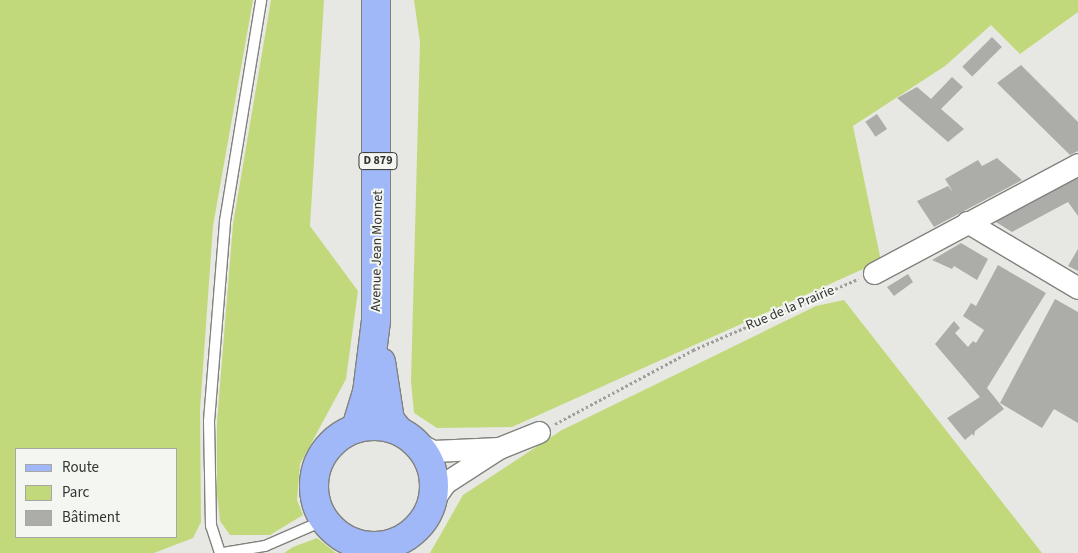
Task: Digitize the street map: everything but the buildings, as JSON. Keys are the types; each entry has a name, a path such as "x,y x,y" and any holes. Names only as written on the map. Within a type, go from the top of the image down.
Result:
{"main road":[{"name":"Avenue Jean Monnet","path":"376,0 376,321 384,396 390,420 407,437"},
{"name":"Avenue Jean Monnet","path":"356,428 367,393 376,321"},
{"path":"372,425 407,437 432,469 431,503 407,542 355,547 324,520 314,490 315,474 329,445 356,428 372,425"}],"street":[{"path":"874,273 1078,164"},
{"path":"967,222 1078,288"},
{"path":"431,503 445,483 499,448 539,432"},
{"path":"407,437 433,451 499,448"}],"lane":[{"path":"261,0 225,221 209,421 211,526 221,553 265,546 324,520"}],"path":[{"name":"Rue de la Prairie","path":"539,432 693,350 874,273"}],"green space":[{"path":"0,0 253,0 213,226 200,410 201,522 193,538 154,553 0,553"},
{"path":"271,0 324,0 310,226 358,291 346,379 300,464 297,500 303,515 270,535 230,535 220,521 217,493 217,422 233,224"},
{"path":"414,0 1078,0 1078,12 1020,54 991,25 945,66 853,126 881,261 512,427 437,428 414,413 411,381 420,42"},
{"path":"844,300 1042,553 430,553 463,495 562,430 816,306"},
{"path":"317,538 336,553 284,553 293,547"}]}
